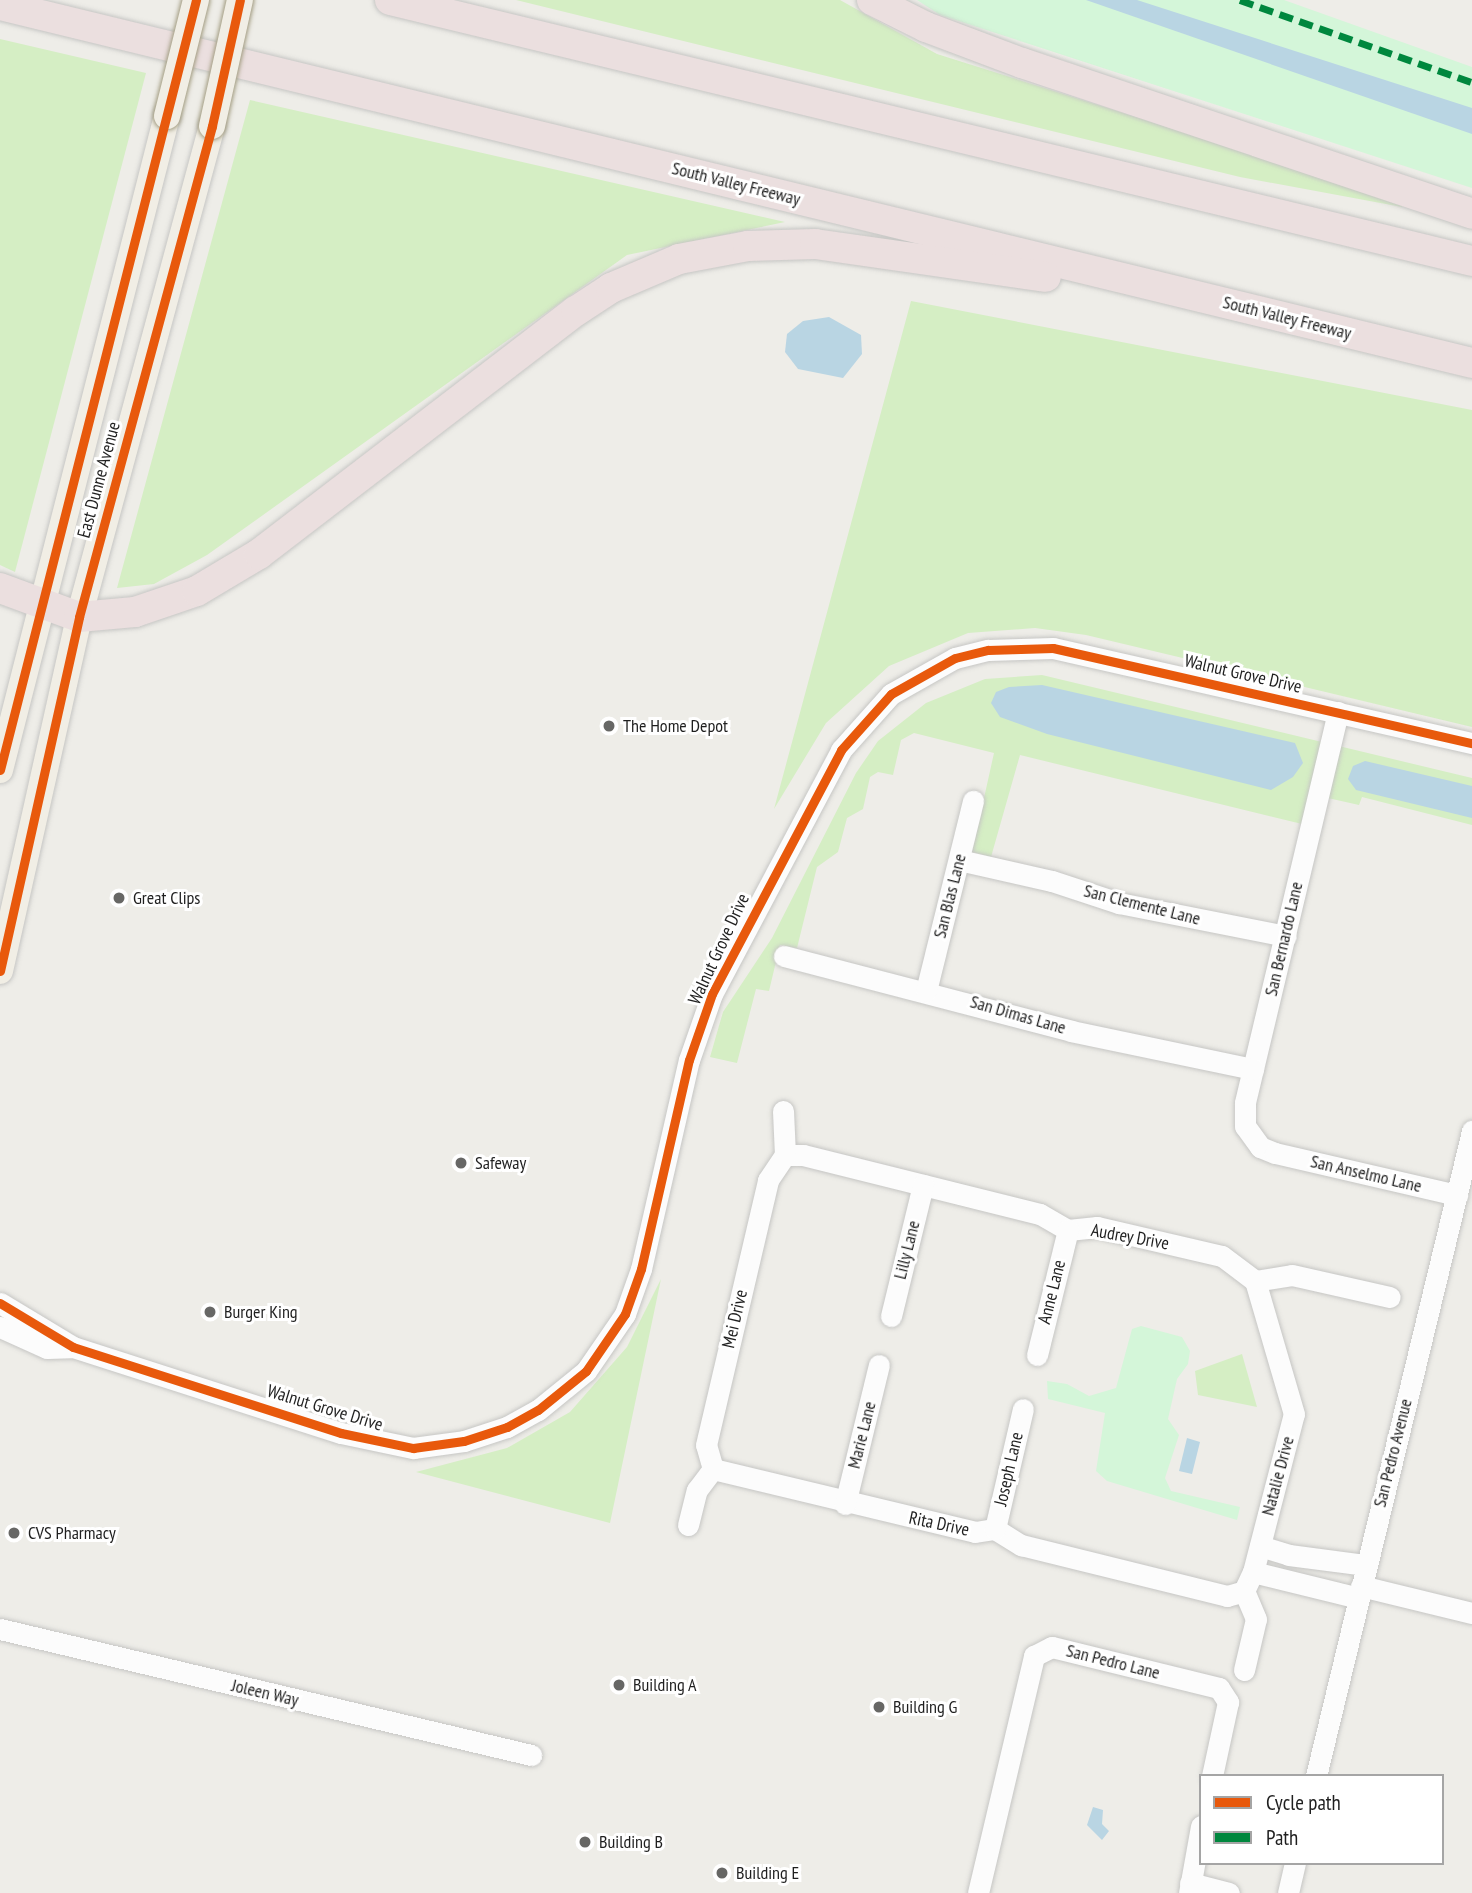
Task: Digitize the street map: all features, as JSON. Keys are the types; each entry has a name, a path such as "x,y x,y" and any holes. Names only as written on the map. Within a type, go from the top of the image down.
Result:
{"highway":[{"path":"390,0 1472,261"},
{"path":"873,0 973,46 1472,214"},
{"name":"South Valley Freeway","path":"0,5 1472,363"},
{"path":"0,588 79,617 135,612 197,591 229,574 576,311 611,288 679,259 748,246 815,244 1213,300"}],"main road":[{"name":"East Dunne Avenue","path":"0,770 39,603 197,0"},
{"name":"East Dunne Avenue","path":"0,971 79,617 212,126 240,0"}],"street":[{"name":"Walnut Grove Drive","path":"0,1303 73,1347 341,1433 413,1448 464,1441 507,1427 538,1410 586,1371 625,1314 641,1269 689,1060 712,994 841,750 863,719 891,694 955,658 1022,647 1073,652 1472,743"},
{"name":"San Bernardo Lane","path":"1275,1153 1260,1147 1245,1126 1253,1069 1338,712"},
{"name":"San Blas Lane","path":"926,991 973,801"},
{"name":"San Clemente Lane","path":"959,860 1052,881 1119,903 1286,936"},
{"name":"San Dimas Lane","path":"784,956 1071,1031 1253,1069"},
{"path":"783,1111 785,1155"},
{"name":"San Pedro Avenue","path":"1316,1774 1472,1131"},
{"name":"San Anselmo Lane","path":"1275,1153 1457,1195"},
{"name":"Audrey Drive","path":"785,1155 803,1155 1040,1214 1068,1230 1097,1227 1222,1255 1255,1281"},
{"name":"Mei Drive","path":"713,1469 706,1445 768,1180 785,1155"},
{"name":"Lilly Lane","path":"891,1316 923,1185"},
{"name":"Anne Lane","path":"1037,1355 1068,1230"},
{"path":"1255,1281 1292,1275 1390,1297"},
{"name":"Natalie Drive","path":"1244,1591 1253,1572 1294,1414 1255,1281"},
{"name":"Walnut Grove Drive","path":"0,1327 47,1348 73,1347"},
{"name":"Marie Lane","path":"845,1504 879,1365"},
{"name":"Joseph Lane","path":"995,1529 1023,1409"},
{"path":"688,1525 697,1490 713,1469"},
{"name":"Rita Drive","path":"713,1469 845,1504 975,1532 995,1529 1021,1545 1227,1596 1244,1591"},
{"path":"1259,1546 1366,1565"},
{"path":"1300,1587 1296,1568 1309,1555"},
{"path":"1253,1572 1300,1587 1360,1592 1472,1612"},
{"path":"1244,1591 1256,1619 1244,1670"},
{"name":"Joleen Way","path":"0,1629 531,1755"},
{"name":"San Pedro Lane","path":"978,1893 1034,1656 1052,1647 1219,1688 1228,1702 1212,1774"},
{"path":"1199,1836 1189,1888 1229,1893"},
{"path":"1288,1893 1295,1865"}],"green space":[{"path":"516,0 840,0 937,54 1402,201 1402,207 1240,177"},
{"path":"917,0 1284,0 1472,67 1472,188 940,15"},
{"path":"0,39 146,73 15,572 0,565"},
{"path":"250,100 785,222 627,255 207,555 154,584 117,588"},
{"path":"911,301 1472,410 1472,727 1086,635 1035,628 968,633 889,666 826,723 774,809"},
{"path":"1042,675 1472,778 1472,825 1362,797 1359,805 1310,794 1302,824 1020,755 991,857 972,852 994,753 914,733 901,740 893,775 878,772 870,777 863,809 847,818 838,852 817,867 797,948 780,945 769,991 756,989 737,1063 710,1057 723,1012 772,938 856,773 878,741 926,703 985,679"},
{"path":"661,1279 610,1523 416,1472 507,1448 570,1412 627,1347"},
{"path":"1141,1326 1182,1337 1190,1351 1188,1364 1177,1379 1168,1419 1179,1435 1165,1478 1171,1491 1240,1507 1237,1520 1107,1481 1096,1471 1105,1413 1048,1399 1047,1381 1067,1384 1089,1396 1116,1388 1132,1329"},
{"path":"1242,1354 1257,1407 1198,1395 1195,1371"}],"water":[{"path":"1086,0 1137,0 1472,108 1472,134"},
{"path":"829,317 861,335 862,354 843,378 798,369 785,352 787,334 803,321"},
{"path":"1042,685 1295,743 1303,763 1293,777 1271,790 1047,734 1000,717 991,703 996,692 1009,687"},
{"path":"1365,761 1472,786 1472,818 1356,790 1348,779 1353,766"},
{"path":"1187,1438 1200,1442 1192,1474 1179,1471"},
{"path":"1093,1807 1103,1810 1102,1824 1109,1831 1102,1840 1087,1825"}],"marked path":[{"path":"1240,0 1472,82"}],"cycle path":[{"path":"0,770 196,0"},
{"path":"0,971 79,617 212,126 240,0"},
{"path":"0,1303 73,1347 341,1433 413,1448 464,1441 507,1427 538,1410 586,1371 625,1314 641,1269 689,1060 712,994 841,750 891,694 955,658 988,650 1053,648 1472,743"}],"place":[{"name":"The Home Depot","path":"609,726"},
{"name":"Great Clips","path":"119,898"},
{"name":"Safeway","path":"461,1163"},
{"name":"Burger King","path":"210,1312"},
{"name":"CVS Pharmacy","path":"14,1533"},
{"name":"Building A","path":"619,1685"},
{"name":"Building G","path":"879,1707"},
{"name":"Building B","path":"585,1842"},
{"name":"Building E","path":"722,1873"}]}
